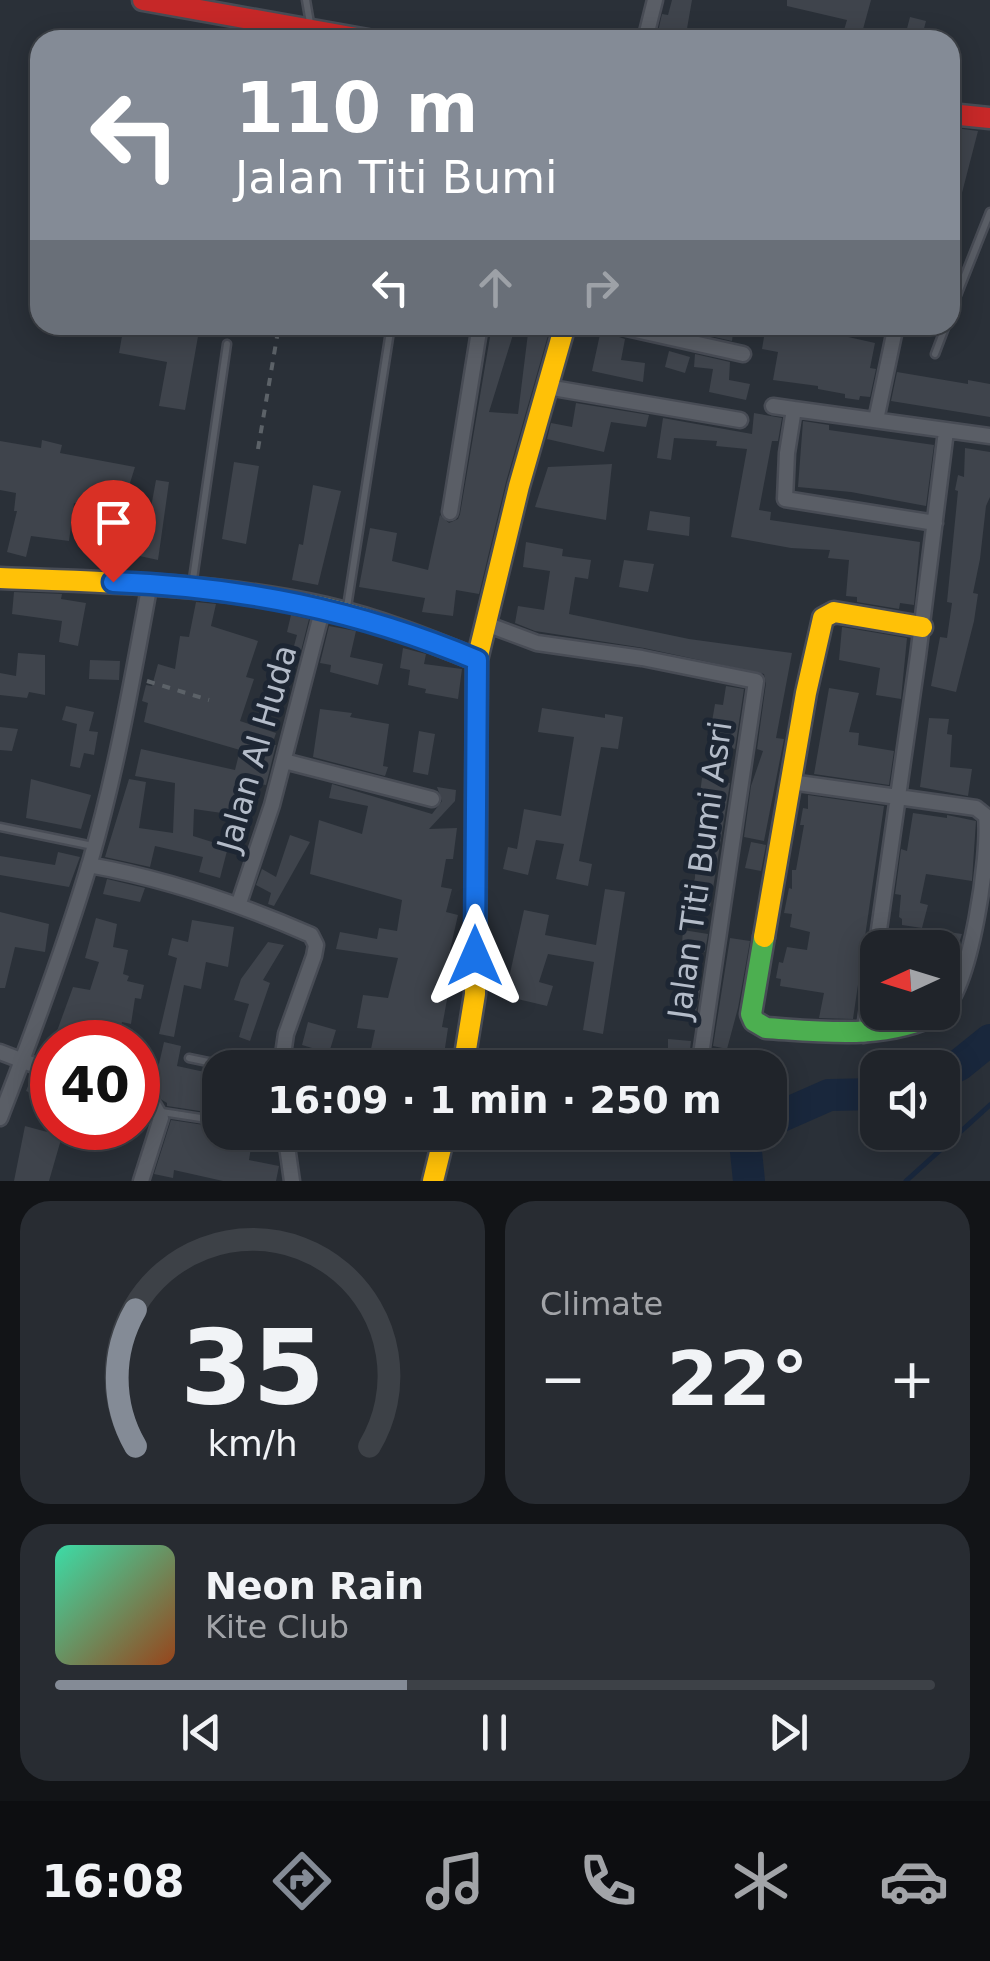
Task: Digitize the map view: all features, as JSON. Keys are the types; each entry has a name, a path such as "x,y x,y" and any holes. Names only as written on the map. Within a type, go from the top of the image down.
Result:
{"street":[{"path":"143,0 310,30"},
{"path":"648,30 655,0"},
{"path":"960,115 990,118"},
{"path":"450,512 478,335"},
{"path":"466,1050 475,994 477,660 562,335"},
{"path":"658,335 743,354"},
{"path":"876,420 894,335"},
{"path":"547,387 740,420"},
{"path":"773,406 990,436"},
{"path":"794,409 785,498 935,523"},
{"path":"864,1034 946,430"},
{"path":"0,578 191,587 323,607 413,634 477,660"},
{"path":"0,1118 89,864 133,678 150,584"},
{"name":"Jalan Al Huda","path":"239,903 284,761 323,607"},
{"path":"883,1030 864,1034 766,1028 754,1021 751,1014 806,693 823,618 834,612 922,627"},
{"name":"Jalan Titi Bumi Asri","path":"486,624 537,643 642,658 756,681 702,1050"},
{"path":"284,761 432,799"},
{"path":"791,782 976,808 986,816 971,952 960,988"},
{"path":"89,864 152,876 239,903 311,935 316,946 284,1050"},
{"path":"0,1052 30,1065"},
{"path":"160,1112 160,1121"},
{"path":"141,1181 151,1150"},
{"path":"288,1150 292,1181"},
{"path":"433,1181 441,1150"}],"lane":[{"path":"306,0 310,30"},
{"path":"960,288 990,212"},
{"path":"346,613 389,335"},
{"path":"935,354 942,335"},
{"path":"191,587 228,344"},
{"path":"0,827 94,846"},
{"path":"189,1058 202,1061"},
{"path":"160,1112 202,1118"}],"path":[{"path":"258,449 277,335"},
{"path":"133,678 209,700"}],"building":[{"path":"672,0 692,0 687,30 658,30 662,14 668,15"},
{"path":"787,0 871,0 863,30 844,30 847,20 787,6"},
{"path":"910,17 926,21 924,30 907,30"},
{"path":"960,129 978,131 960,201"},
{"path":"122,335 198,335 185,410 159,406 167,362 119,353"},
{"path":"490,335 513,335 489,412 518,414 528,335 548,335 479,594 456,590 453,616 422,612 425,598 359,587 370,528 397,533 392,561 428,570 440,515 449,523 460,514"},
{"path":"600,335 625,339 621,360 645,363 643,382 592,371"},
{"path":"706,335 733,335 732,341"},
{"path":"764,335 839,335 875,343 870,368 876,369 870,397 845,398 845,394 818,386 773,380 778,352 762,349"},
{"path":"669,351 690,357 685,373 665,367"},
{"path":"695,354 730,362 729,380 750,384 746,400 709,392 713,369 694,367"},
{"path":"897,372 990,384 990,417 891,401"},
{"path":"576,403 649,415 646,427 611,422 604,452 547,439 551,423 572,427"},
{"path":"754,413 782,418 778,441 772,441 759,510 771,512 770,520 920,542 914,605 900,603 899,609 857,602 857,597 846,596 849,560 828,558 830,550 791,548 731,537 747,449 716,446 717,441 674,438 671,460 657,458 663,418 752,434"},
{"path":"803,421 829,425 829,430 934,445 926,506 798,487"},
{"path":"42,440 62,445 60,453 135,467 115,531 142,539 156,480 169,482 158,560 97,548 102,510 74,503 69,541 31,536 26,557 7,552 17,511 16,493 0,490 0,441 41,448"},
{"path":"965,448 990,452 990,497 973,593 978,594 974,621 956,692 931,686 940,637 947,638 952,603 947,602 958,491 955,490 958,475 964,477"},
{"path":"234,462 259,466 246,544 222,539"},
{"path":"612,464 606,520 535,507 548,467"},
{"path":"313,485 341,491 318,585 292,580 299,544 303,545"},
{"path":"650,511 690,517 689,536 647,530"},
{"path":"526,542 563,549 562,556 591,560 588,579 575,577 569,614 689,639 792,653 776,738 784,739 764,841 744,837 751,786 763,751 757,749 764,674 644,648 535,631 515,623 518,606 544,610 550,571 523,567"},
{"path":"624,560 654,564 648,592 619,587"},
{"path":"14,592 62,594 61,599 86,603 78,646 59,642 62,621 12,614"},
{"path":"196,602 216,604 211,626 258,641 246,677 254,679 240,721 276,733 266,785 260,784 253,811 230,808 229,814 194,809 193,836 228,847 220,878 199,872 203,857 155,846 150,867 105,857 129,779 146,782 139,828 173,833 175,783 135,776 141,749 235,770 240,750 144,722 148,703 142,701 146,685 152,686 158,664 175,669 180,636 189,637"},
{"path":"291,615 309,619 299,659 291,657 297,635 287,632"},
{"path":"329,626 356,631 350,657 383,664 378,685 330,672 331,665 320,663"},
{"path":"842,627 907,638 901,699 876,695 880,668 839,660"},
{"path":"403,648 426,654 424,664 462,669 458,699 425,693 426,689 408,685 410,670 400,668"},
{"path":"18,653 45,655 45,695 0,695 0,673 16,676"},
{"path":"90,660 120,661 119,680 89,679"},
{"path":"726,686 744,689 735,749 728,747 727,754 707,751 715,704 723,705"},
{"path":"829,688 859,693 849,732 859,733 858,745 894,751 889,785 814,774"},
{"path":"66,706 94,712 89,731 98,732 94,755 84,753 80,768 70,766 77,724 62,720"},
{"path":"542,708 623,717 618,749 601,747 579,861 592,864 588,886 556,879 564,844 536,840 528,875 503,869 508,847 517,849 524,809 561,816 574,737 538,732"},
{"path":"320,709 389,724 385,776 313,757"},
{"path":"929,718 949,719 950,767 972,769 968,796 920,787"},
{"path":"0,727 18,729 12,751 0,750"},
{"path":"419,731 435,734 428,775 413,772"},
{"path":"702,778 730,783 710,907 688,901 695,878"},
{"path":"31,779 91,795 81,829 26,818"},
{"path":"332,784 432,814 442,801 437,787 456,790 455,801 429,829 457,828 453,859 446,859 441,887 452,889 446,912 458,915 450,950 461,952 456,978 450,983 442,1027 448,1028 445,1050 371,1050 375,1030 357,1028 363,995 388,998 398,958 336,949 340,932 377,939 379,928 397,931 402,900 310,874 319,820 362,834 368,806 329,798"},
{"path":"808,795 884,806 866,930 860,930 860,971 853,1019 819,1018 824,993 780,986 781,979 776,978 787,947 807,950 810,932 790,927 792,914 784,913 789,888 792,889 792,870 796,870 803,808 808,809"},
{"path":"913,813 976,821 972,881 926,874 920,903 928,905 922,928 902,925 901,895 895,894 901,849 907,851"},
{"path":"290,835 310,842 274,906 268,904 271,893 256,885 262,869 276,877"},
{"path":"751,842 766,845 761,871 745,868"},
{"path":"58,852 80,857 69,887 0,875 0,856 55,865"},
{"path":"107,879 145,888 140,902 103,894"},
{"path":"605,889 625,892 603,1034 583,1030 594,962 548,954 539,982 553,986 547,1006 505,996 524,910 549,915 545,935 596,945"},
{"path":"0,912 49,924 45,952 15,947 5,988 0,988"},
{"path":"96,918 117,924 113,947 128,950 123,974 129,976 127,981 144,985 141,999 135,998 132,1020 61,1020 73,987 90,990 99,962 85,958"},
{"path":"192,920 234,927 228,967 206,962 201,989 184,985 174,1037 160,1034 177,958 168,955 172,938 188,942"},
{"path":"683,930 708,934 705,952 700,951 699,959 681,956"},
{"path":"730,938 750,941 727,1049 713,1046"},
{"path":"268,942 284,945 263,980 270,983 250,1041 239,1037 249,1004 234,1000 241,979"},
{"path":"681,988 700,990 696,1013 679,1010"},
{"path":"308,1022 336,1030 330,1050 302,1045"},
{"path":"668,1039 691,1041 690,1050 668,1050"},
{"path":"164,1042 181,1046 177,1066 202,1071 202,1111 167,1106 160,1099"},
{"path":"171,1120 202,1125 202,1150 251,1150 249,1160 279,1166 276,1181 223,1181 174,1170 173,1178 154,1174"},
{"path":"25,1126 30,1127 30,1150 58,1150 49,1181 14,1181"}],"waterway":[{"path":"960,1064 990,1040"},
{"path":"787,1114 829,1095 860,1094"},
{"path":"906,1181 990,1105"},
{"path":"746,1150 749,1181"}],"traffic: fast":[{"path":"764,937 751,1014 754,1021 766,1028 877,1030"}],"traffic: slow":[{"path":"466,1050 475,994 477,660 519,486 562,335"},
{"path":"0,578 164,586 286,600 365,618 477,660"},
{"path":"764,937 806,693 823,618 834,612 922,627"},
{"path":"433,1181 441,1150"}],"traffic: jam":[{"path":"143,0 312,30"},
{"path":"960,115 990,118"}],"route":[{"path":"113,582 191,587 323,607 413,634 477,660 475,956"}]}
